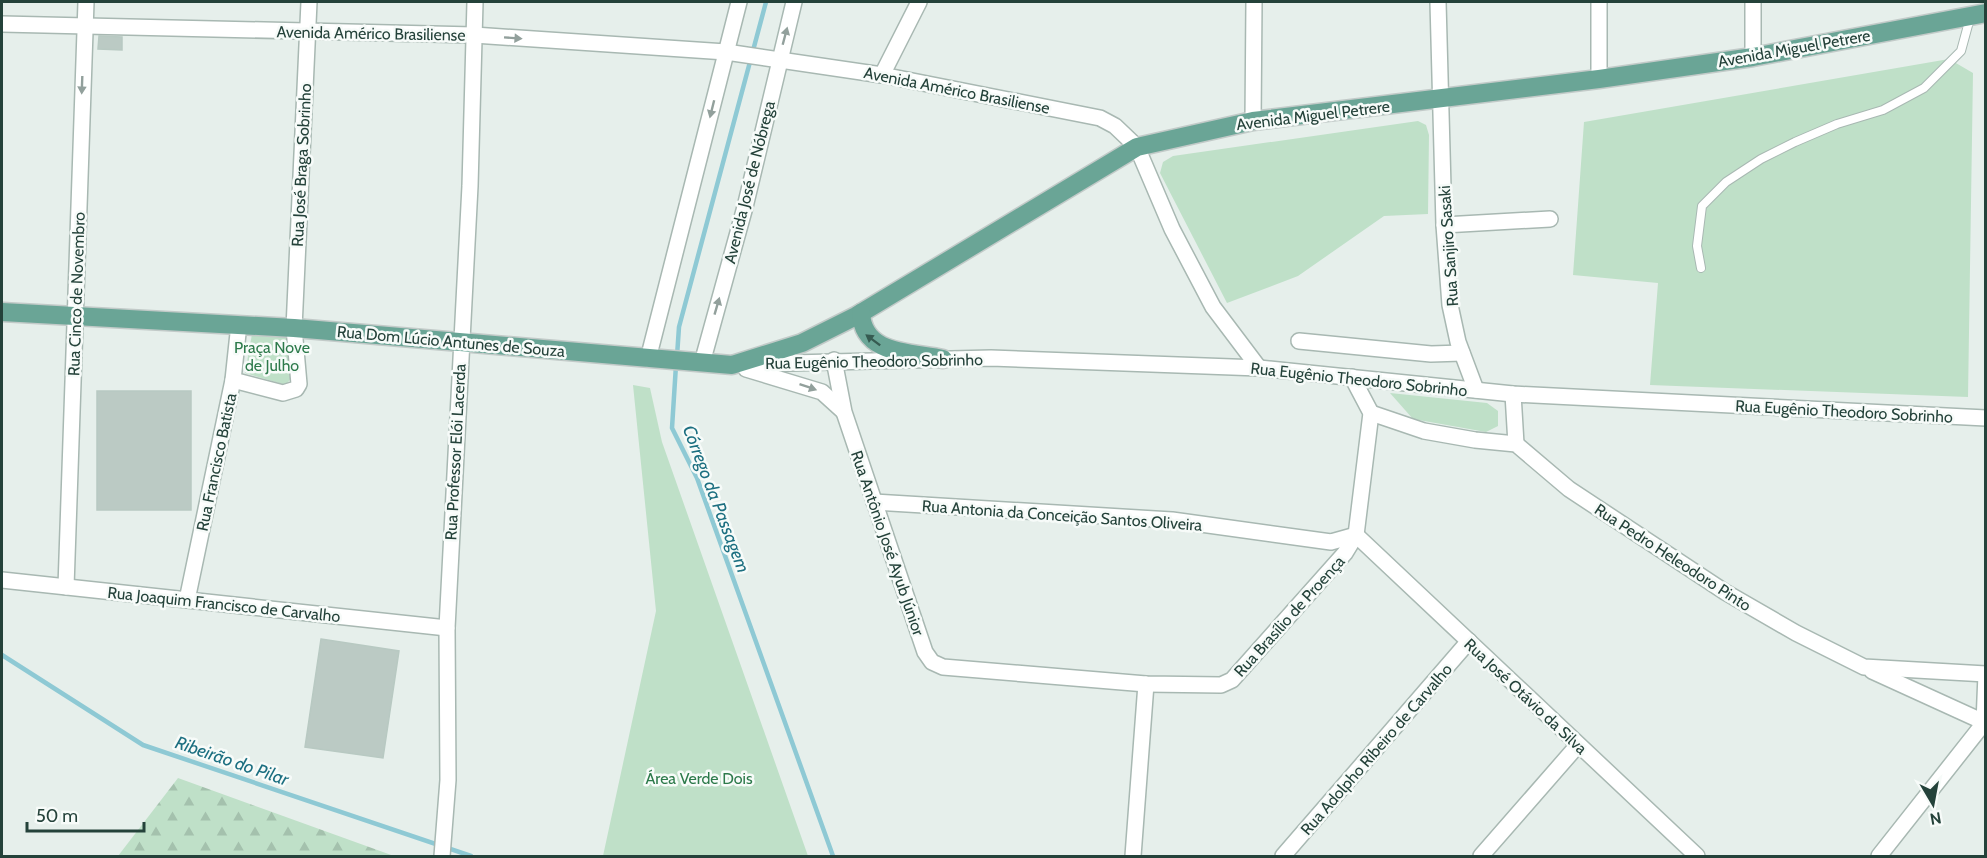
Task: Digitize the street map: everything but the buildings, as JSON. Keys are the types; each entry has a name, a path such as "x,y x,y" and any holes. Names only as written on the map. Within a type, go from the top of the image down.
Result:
{"main road":[{"name":"Avenida Miguel Petrere","path":"697,362 732,365 802,343 861,313 1137,147 1253,121 1599,79 1753,57 1978,15"},
{"name":"Rua Dom Lúcio Antunes de Souza","path":"2,312 239,324 461,340 697,362"},
{"path":"861,313 861,326 871,342 884,347 943,359"}],"street":[{"name":"Rua Cinco de Novembro","path":"66,587 86,2"},
{"name":"Rua José Braga Sobrinho","path":"294,328 309,2"},
{"name":"Rua Professor Elói Lacerda","path":"442,856 448,780 447,628 470,186 475,2"},
{"path":"655,359 733,53 739,2"},
{"name":"Avenida José de Nóbrega","path":"697,362 745,207 773,58 794,2"},
{"path":"882,75 919,2"},
{"path":"1253,121 1254,2"},
{"name":"Rua Sanjiro Sasaki","path":"1438,2 1444,225 1450,304 1462,353 1476,390"},
{"path":"1599,2 1599,79"},
{"path":"1753,2 1753,57"},
{"name":"Avenida Américo Brasiliense","path":"2,24 474,35 733,53 882,75 1100,117 1114,126 1137,147"},
{"path":"1137,147 1173,229 1213,307 1258,368"},
{"path":"1444,225 1550,219"},
{"name":"Rua Francisco Batista","path":"187,600 233,380 239,324"},
{"path":"233,380 284,393 296,389 299,384 294,328"},
{"path":"1299,341 1431,354 1462,353"},
{"name":"Rua Eugênio Theodoro Sobrinho","path":"732,365 834,360 991,358 1258,368 1513,394 1986,418"},
{"name":"Rua Antônio José Ayub Júnior","path":"834,360 844,412 925,652 932,662 943,667"},
{"name":"Rua Antônio José Ayub Júnior","path":"732,365 822,392 844,412"},
{"path":"1352,377 1371,413 1424,431 1474,440 1516,444 1513,394"},
{"name":"Rua Brasílio de Proença","path":"943,667 1146,684 1210,686 1221,685 1232,680 1346,553 1356,535 1371,413"},
{"name":"Rua Pedro Heleodoro Pinto","path":"1516,444 1569,489 1725,592 1796,633 1864,667 1986,674"},
{"name":"Rua Antonia da Conceição Santos Oliveira","path":"874,502 1172,520 1331,542 1356,535"},
{"name":"Rua José Otávio da Silva","path":"1356,535 1578,745 1687,853"},
{"name":"Rua Joaquim Francisco de Carvalho","path":"2,580 447,628"},
{"name":"Rua Adolpho Ribeiro de Carvalho","path":"1283,856 1469,641"},
{"path":"1864,667 1985,723"},
{"path":"1879,856 1985,723 1986,674"},
{"path":"1133,856 1146,684"},
{"path":"1481,856 1578,745"}],"lane":[{"path":"1701,268 1697,246 1702,206 1726,182 1761,159 1795,142 1837,124 1883,110 1924,87 1961,51 1978,15"}],"green space":[{"path":"1949,59 1973,73 1968,397 1650,385 1658,283 1573,275 1584,122"},
{"path":"1418,121 1426,125 1429,135 1428,214 1384,216 1298,276 1227,303 1160,173 1163,162 1173,156"},
{"name":"Praça Nove de Julho","path":"252,334 294,337 292,377 286,385 245,373"},
{"name":"Área Verde Dois","path":"633,385 650,388 662,442 808,856 603,856 656,611"},
{"path":"1390,393 1487,403 1498,411 1498,426 1486,432 1413,419"},
{"path":"178,778 394,856 118,856"}],"waterway":[{"name":"Córrego da Passagem","path":"677,356 679,327 766,2"},
{"name":"Córrego da Passagem","path":"676,365 672,428 697,478 833,856"},
{"name":"Ribeirão do Pilar","path":"2,655 143,745 471,856"}]}
